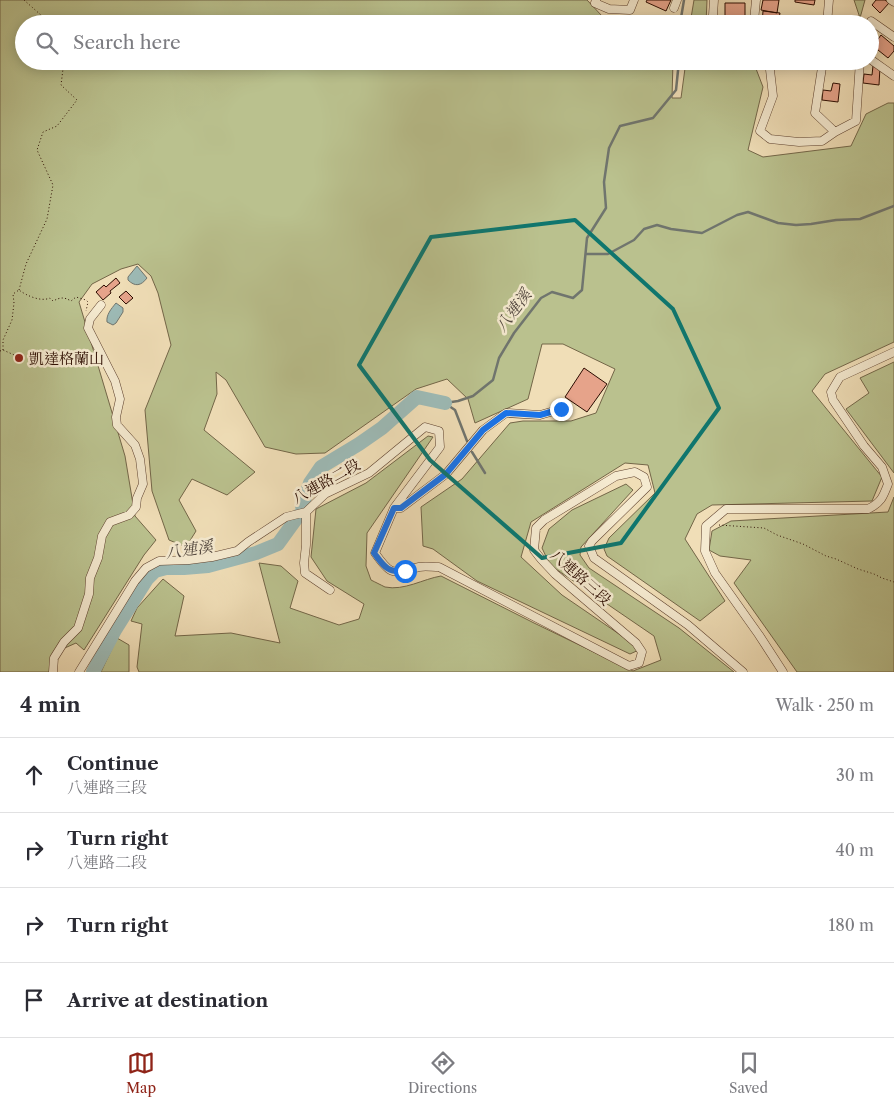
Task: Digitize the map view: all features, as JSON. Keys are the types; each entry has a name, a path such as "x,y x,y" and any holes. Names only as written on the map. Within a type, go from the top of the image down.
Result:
{"street":[{"path":"596,0 595,3 609,9 630,10 634,0"},
{"path":"674,8 677,0"},
{"path":"713,15 714,0"},
{"path":"755,15 756,0"},
{"path":"828,15 829,0"},
{"path":"879,26 894,38"},
{"path":"879,65 894,76"},
{"path":"770,70 774,96 760,131 770,139 799,142 822,141 856,121 859,70"},
{"path":"822,70 816,113 835,132"},
{"path":"53,672 54,658 64,642 78,628 88,594 90,578 98,558 102,536 110,522 130,515 136,507 142,484 140,459 135,445 118,425 116,417 120,399 115,382 88,328 90,320 101,305"},
{"path":"783,672 714,573 705,551 706,526 726,509 868,509 876,506 882,500 888,484 882,467 864,446 832,400 831,392 840,378 894,352"},
{"path":"394,508 401,508 446,474 483,430 506,413 540,415 561,409"},
{"name":"八連路二段","path":"79,672 135,581 146,568 158,561 189,560 237,551 286,517 306,512 324,494 369,473 425,427 439,431 440,447 394,508 374,553"},
{"name":"八連路三段","path":"374,553 385,567 396,572 421,566 439,567 629,666 639,663 642,652 636,643 555,574 534,550 536,528 544,520 616,476 635,472 644,477 647,487 592,541 589,546 594,558 688,625 743,672"},
{"path":"306,512 305,573 330,590"}],"path":[{"path":"24,0 41,15"},
{"path":"3,350 4,340 12,320 13,294 19,290 26,264 47,219 53,185 38,150 43,132 57,126 77,100 61,85 63,70"},
{"path":"19,290 29,296 44,300 64,298 71,301 76,297 86,300 88,302 86,311"},
{"path":"0,351 3,350 21,358"},
{"path":"708,524 764,528 826,556 894,582"}],"highlighted area":[{"path":"575,220 673,309 719,408 621,543 542,558 430,460 359,365 431,237"}],"green space":[{"path":"0,0 587,0 601,15 15,15 15,70 673,70 672,98 681,98 685,70 756,70 763,87 748,150 763,157 851,146 866,114 888,103 894,103 894,342 825,374 812,391 882,477 872,501 712,505 697,514 685,539 725,601 700,621 607,556 604,549 609,538 655,493 648,465 625,463 531,522 521,557 562,595 641,649 630,654 477,581 433,549 423,546 421,507 462,479 510,423 523,421 571,421 596,413 615,369 563,344 542,344 528,399 475,423 468,399 447,379 416,389 325,453 296,454 265,447 226,380 216,372 217,394 204,430 255,472 227,495 192,479 179,500 196,531 186,547 169,540 152,491 145,410 171,345 158,293 151,276 138,264 121,269 92,284 79,302 125,456 135,516 156,540 144,555 84,650 76,643 58,651 56,672 0,672"},
{"path":"694,0 707,0 706,15 692,15"},
{"path":"854,0 865,0 861,15 859,15"},
{"path":"894,362 894,473 846,409 869,393 860,378"},
{"path":"428,436 433,437 367,533 366,566 371,580 385,587 392,588 441,576 633,671 661,660 654,636 550,565 542,548 549,529 572,510 626,484 633,490 581,547 580,555 589,568 679,628 734,672 139,672 137,667 142,624 131,621 137,608 163,579 184,596 175,636 231,633 280,643 259,563 281,566 298,581 290,608 339,625 359,619 364,604 327,581 311,557 316,509 366,483"},
{"path":"894,497 894,672 797,672 734,583 751,560 720,556 709,550 712,531 731,521 888,512"},
{"path":"117,638 129,645 129,672 101,672"}],"water":[{"path":"137,266 147,278 138,285 128,280 128,277"},
{"path":"116,303 123,308 123,312 113,325 107,322 107,317"}],"building":[{"path":"647,0 671,0 666,11 646,2"},
{"path":"763,0 779,0 777,13 761,10"},
{"path":"795,0 815,0 814,5 795,2"},
{"path":"876,0 885,0 889,3 880,13 872,5"},
{"path":"725,3 745,3 745,15 725,15"},
{"path":"763,11 780,13 780,15 763,15"},
{"path":"881,35 894,46 894,51 888,58 879,51 879,38"},
{"path":"880,67 879,85 863,83 864,74 872,75 873,70 879,70"},
{"path":"833,83 840,84 838,102 822,100 823,90 831,91"},
{"path":"116,278 120,283 103,300 96,292 104,285 106,287"},
{"path":"126,291 133,298 126,304 119,297"},
{"path":"584,368 607,384 587,412 565,397"}],"waterway":[{"name":"八連溪","path":"682,15 684,0"},
{"name":"八連溪","path":"445,403 473,396 493,380 499,358 514,333 541,298 552,292 573,298 582,290 587,238 606,208 604,182 609,148 620,126 653,118 676,90 678,70"},
{"path":"586,254 608,254 634,240 644,229 657,225 702,233 737,215 748,212 778,223 796,225 860,219 894,206"},
{"name":"八連溪","path":"302,506 310,483 321,467 382,428 417,397 445,403"},
{"path":"446,404 455,410 467,441"},
{"path":"472,452 485,473"},
{"name":"八連溪","path":"93,672 115,630 147,579 155,571 166,568 208,566 256,553 278,544 299,515"}],"place":[{"name":"凱達格蘭山","path":"19,358"}],"route":[{"path":"405,571 396,572 385,567 374,553 394,508 401,508 446,474 483,430 506,413 540,415 561,409"}]}
